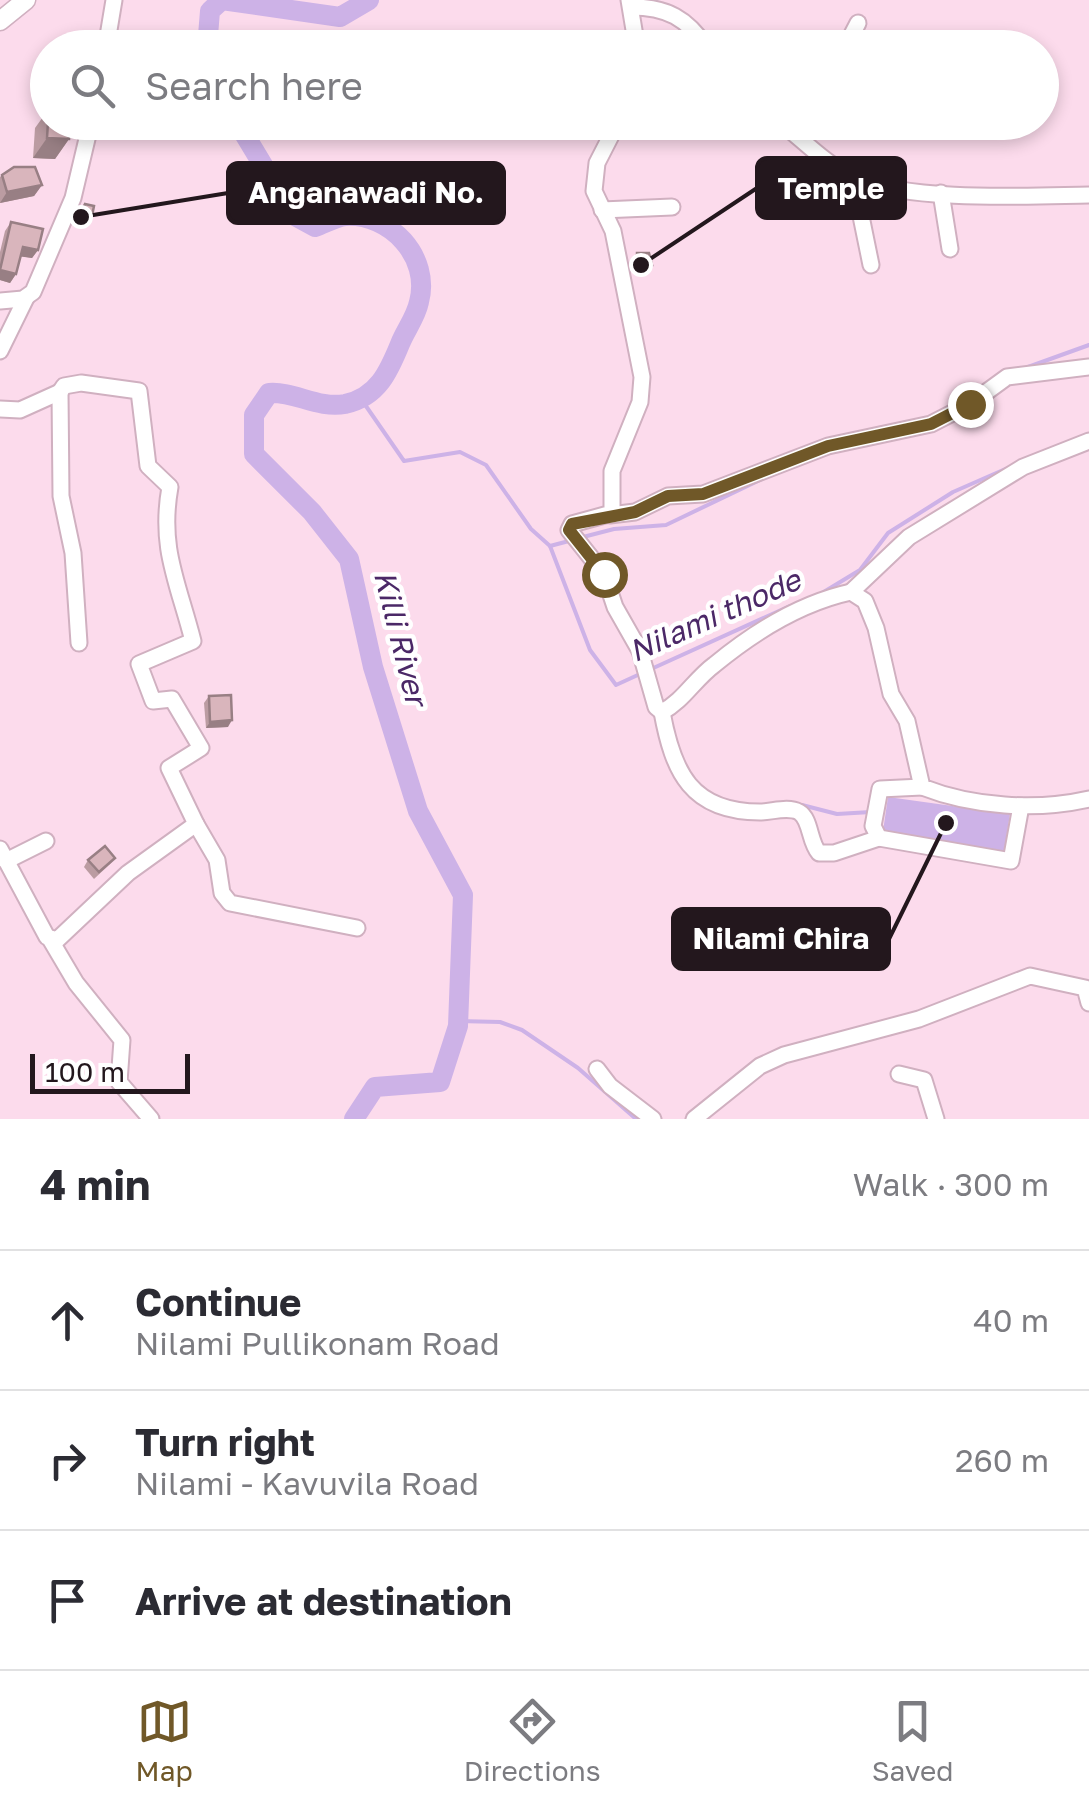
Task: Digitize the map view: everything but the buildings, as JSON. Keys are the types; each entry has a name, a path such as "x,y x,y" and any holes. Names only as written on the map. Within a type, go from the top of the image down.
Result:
{"main road":[{"path":"0,22 26,0"}],"street":[{"path":"109,30 114,0"},
{"path":"635,30 630,3 674,14 695,30"},
{"path":"854,30 858,22"},
{"path":"0,351 26,298 33,292 73,198 88,140"},
{"path":"609,140 594,172 594,191 612,231 642,377 640,402 612,471 610,514"},
{"path":"813,140 853,178 871,266"},
{"path":"853,178 941,192 1089,195"},
{"path":"941,192 950,249"},
{"path":"602,210 672,207"},
{"path":"0,301 26,298"},
{"path":"1021,806 1011,861 879,838 834,853 819,853 805,817 795,810 733,810 701,796 677,770 647,670 614,607 604,574 569,530 572,524 635,512 668,496 703,494 750,478 777,462 844,441 872,439 931,424 1007,377 1089,367"},
{"path":"0,408 20,410 60,392 64,386 82,383 138,390 148,466 170,486 164,511 164,543 193,641 139,664 153,702 172,699 202,748 169,768 218,860 222,893 230,902 358,928"},
{"path":"60,392 61,496 72,553 79,643"},
{"path":"662,712 712,666 786,614 851,592 908,537 1023,466 1089,441"},
{"path":"851,592 865,601 876,628 891,694 907,721 922,787"},
{"path":"879,838 874,814 880,789 922,787 1021,806 1060,806 1089,799"},
{"path":"50,939 60,939 128,874 196,824"},
{"path":"46,841 3,855 76,983 122,1040 118,1082 152,1119"},
{"path":"694,1119 772,1060 918,1019 1030,976 1073,982 1085,988 1089,1002"},
{"path":"596,1069 622,1097 653,1119"},
{"path":"899,1074 924,1080 936,1119"}],"shaded area":[{"path":"888,797 1010,814 1004,851 883,831"}],"waterway":[{"name":"Killi River","path":"208,30 210,11 222,0 340,17 369,0"},
{"name":"Killi River","path":"248,140 293,215 315,227 345,216 377,222 391,230 413,254 421,285 415,313 391,364 374,389 356,401 335,405 269,393 254,415 254,454 312,512 349,559 373,667 418,811 463,895 458,1026 440,1082 375,1087 354,1119"},
{"path":"1028,367 1089,345"},
{"name":"Nilami thode","path":"359,396 404,461 460,452 486,465 531,529 550,546 590,650 616,685 640,674"},
{"name":"Nilami thode","path":"822,593 860,570 888,533 953,492 1010,467"},
{"path":"583,537 614,529 666,525 766,477"},
{"path":"550,546 569,541"},
{"name":"Nilami thode","path":"649,670 790,606"},
{"path":"802,805 837,814 871,812"},
{"path":"458,1021 500,1022 522,1030 578,1068 636,1119"}],"place":[{"name":"Anganawadi No.","path":"81,217"},
{"name":"Temple","path":"641,265"},
{"name":"Nilami Chira","path":"946,823"}],"route":[{"path":"604,574 569,530 572,524 635,512 668,496 703,494 750,478 777,462 844,441 872,439 931,424 970,404"}]}
